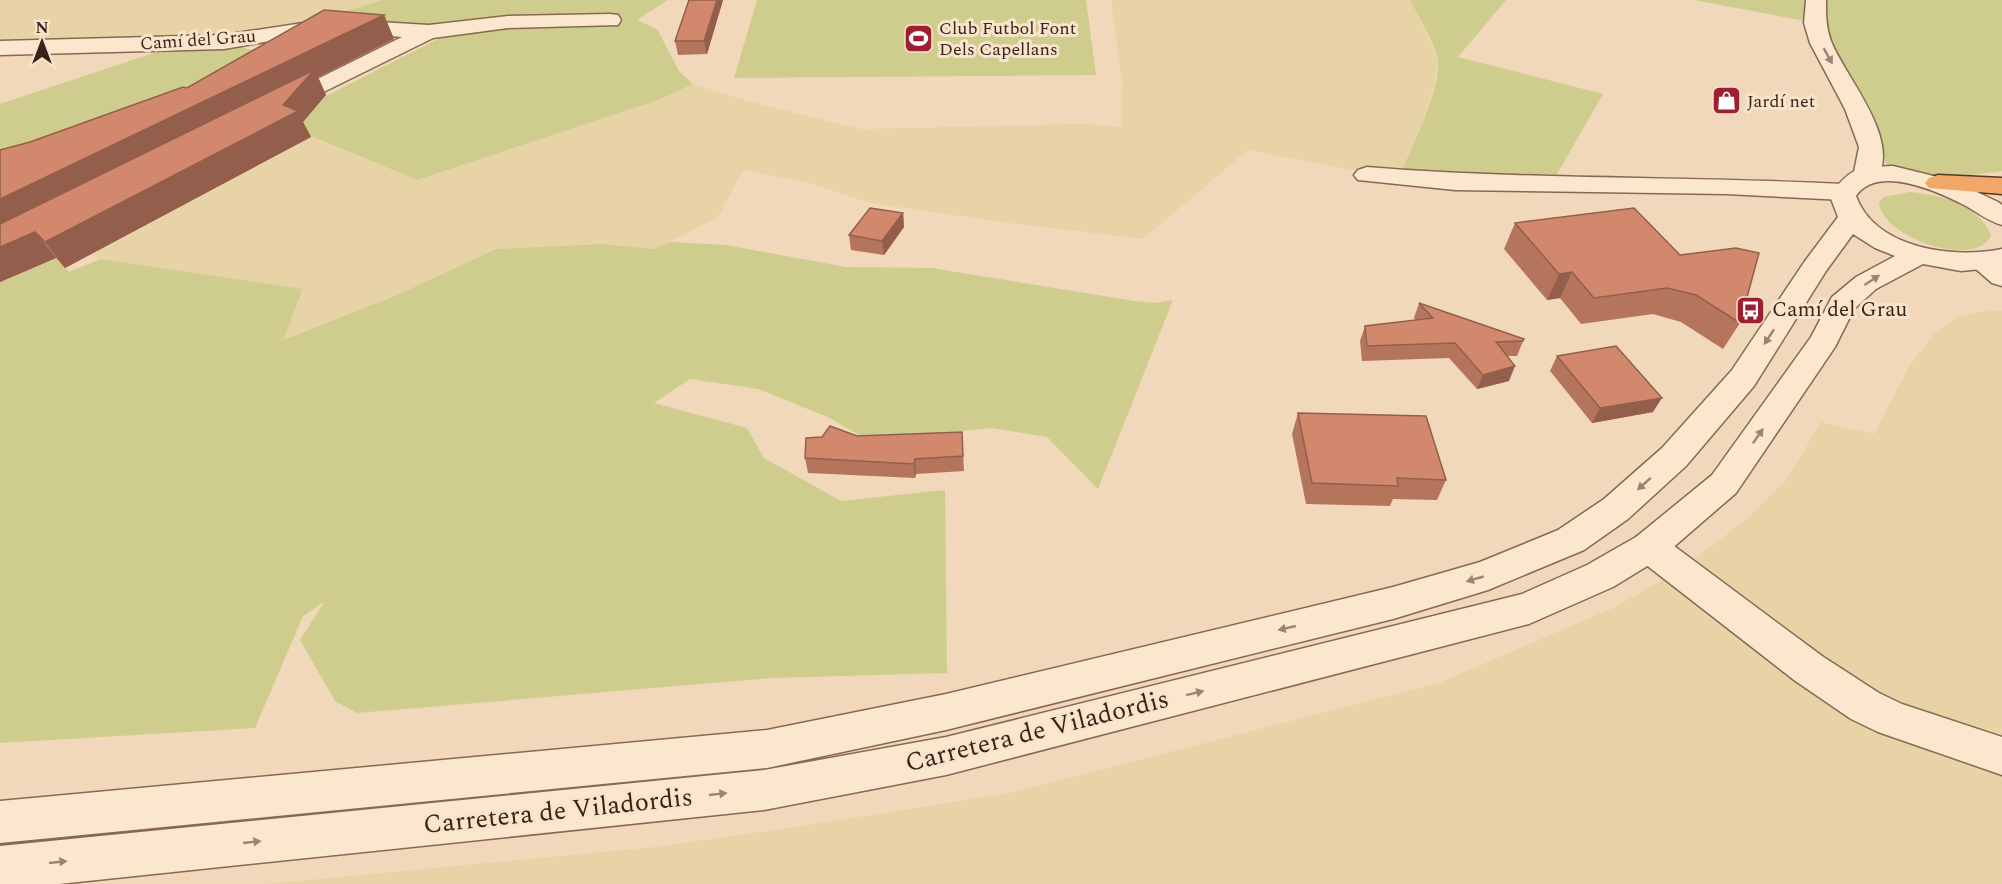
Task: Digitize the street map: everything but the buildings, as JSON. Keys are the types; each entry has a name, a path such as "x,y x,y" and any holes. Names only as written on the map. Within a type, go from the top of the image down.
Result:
{"highway":[{"path":"1938,183 2002,186"}],"street":[{"path":"1816,0 1815,23 1821,43 1857,109 1871,147 1866,177 1898,175 1938,183 1966,193 2002,217"},
{"name":"Camí del Grau","path":"0,48 224,42 329,25 429,32 508,22 610,20"},
{"path":"262,116 429,32"},
{"path":"1367,175 1455,182 1726,186 1848,205 1879,238 1918,255 1952,262 1996,266"},
{"name":"Carretera de Viladordis","path":"0,822 767,749 946,712 1393,603 1488,575 1571,540 1616,509 1674,457 1743,378 1805,282 1848,205 1849,184 1866,177"},
{"path":"1966,193 2002,195"},
{"name":"Carretera de Viladordis","path":"0,868 764,789 946,756 1528,608 1600,576 1649,547 1724,484 1824,340 1842,304 1866,283 1918,255"},
{"path":"1649,547 1808,668 1865,706 1892,720 2002,756"}],"shaded area":[{"path":"0,0 383,0 342,12 329,25 224,42 0,48"},
{"path":"383,0 668,0 637,20 657,29 679,71 693,84 655,101 417,180 296,130 326,96 440,38 500,24 429,32 329,25 342,12"},
{"name":"Club Futbol Font Dels Capellans","path":"757,0 1086,0 1096,75 734,78"},
{"path":"1111,0 1410,0 1438,58 1434,85 1420,130 1398,179 1248,150 1143,239 871,203 802,181 743,170 718,217 656,249 602,244 496,249 395,296 282,340 303,290 100,259 92,254 311,137 417,180 655,101 693,84 748,101 860,129 1086,124 1121,127 1122,83"},
{"path":"1410,0 1506,0 1458,57 1603,94 1552,183 1398,179 1430,104 1438,60 1434,46"},
{"path":"1694,0 2002,0 2002,171 1939,179 1888,165 1871,147 1815,23"},
{"path":"224,42 289,61 0,180 0,104 184,43"},
{"path":"1910,192 1957,203 1978,216 1991,235 1983,245 1968,250 1931,245 1912,238 1896,228 1884,216 1879,203 1884,197"},
{"path":"670,242 726,245 846,267 932,268 1134,301 1155,303 1173,300 1098,489 1047,437 992,428 867,440 830,418 758,389 690,379 654,403 747,428 764,458 841,501 945,490 947,673 774,678 357,713 335,701 300,640 324,602 303,616 255,728 0,743 0,282 56,258 69,272 100,259 303,289 283,340 395,296 496,249 602,244 655,249"},
{"path":"1988,310 2002,311 2002,884 267,884 655,847 1010,793 1439,683 1613,608 1679,571 1745,520 1787,479 1821,422 1874,434 1910,365 1934,334 1957,317"}],"place":[{"name":"Club Futbol Font Dels Capellans","path":"918,38"},
{"name":"Jardí net","path":"1726,101"},
{"name":"Camí del Grau","path":"1751,310"}]}
